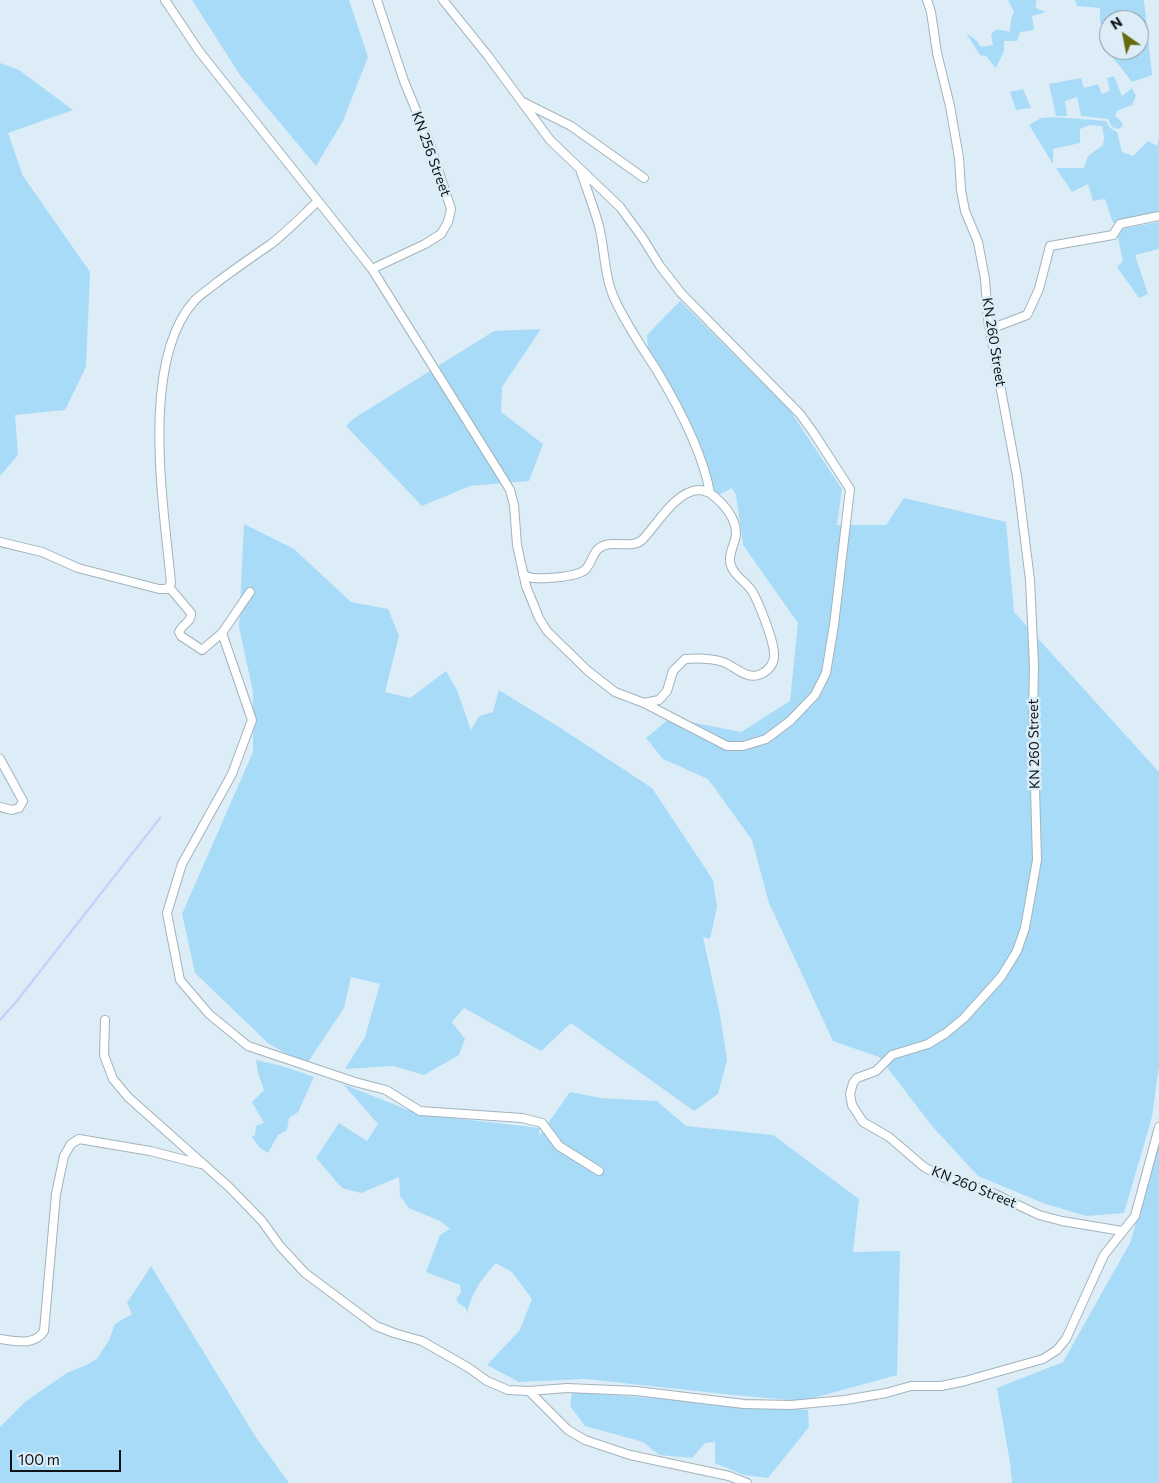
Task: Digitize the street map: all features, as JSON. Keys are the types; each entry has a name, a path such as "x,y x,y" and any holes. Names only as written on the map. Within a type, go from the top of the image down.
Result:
{"street":[{"path":"165,0 199,51 372,269 510,490 514,505 517,545 523,574 533,604 547,631 588,671 615,692 644,703 727,746 743,746 766,739 790,721 815,695 826,673 834,625 850,489 800,414 698,312 660,266 620,207 550,140 488,56 443,0"},
{"name":"KN 256 Street","path":"372,269 426,244 441,234 448,222 451,209 430,144 404,81 376,0"},
{"name":"KN 260 Street","path":"927,0 952,115 959,158 960,190 963,204 978,242 985,279 990,329 1017,476 1030,580 1034,665 1033,716 1037,860 1025,928 1017,951 1001,977 964,1018 946,1033 928,1044 897,1053 876,1070 857,1078 853,1083 850,1094 852,1105 863,1122 888,1137 924,1167 942,1176 991,1192 1039,1215 1062,1221 1122,1231"},
{"path":"519,100 571,126 644,178"},
{"path":"580,170 599,227 614,298 627,324 657,371 697,449 708,478 710,493"},
{"path":"169,587 171,583 160,459 160,398 163,372 174,335 182,316 196,299 273,242 318,201"},
{"path":"990,329 1027,315 1038,289 1050,246 1113,235 1120,224 1159,216"},
{"path":"523,574 531,578 542,578 572,575 585,571 599,549 616,543 628,545 640,541 662,514 687,494 700,490 710,493 723,503 732,519 736,534 730,560 732,568 751,590 762,611 773,646 774,657 770,668 760,674 750,676 724,663 708,659 685,659 673,671 667,691 659,700 644,703"},
{"path":"0,542 42,552 78,568 159,589 167,589 169,587"},
{"path":"169,587 191,613 189,620 181,627 179,632 181,636 202,650 222,633 250,592"},
{"path":"222,633 252,720 232,774 182,864 167,913 180,980 209,1014 248,1046 355,1082 386,1090 420,1111 522,1118 542,1123 559,1146 599,1171"},
{"path":"0,759 23,801 19,808 12,810 0,807"},
{"path":"105,1020 104,1055 113,1079 128,1098 229,1187 262,1220 280,1246 305,1273 376,1326 422,1341 469,1368 487,1381 508,1390 529,1391 568,1388 636,1391 744,1404 791,1405 886,1393 911,1386 941,1386 965,1382 1043,1359 1056,1350 1066,1339 1104,1255 1135,1216 1159,1127"},
{"path":"0,1339 29,1341 36,1339 44,1331 56,1194 64,1156 71,1144 79,1139 150,1151 203,1164"},
{"path":"529,1391 568,1430 585,1440 630,1455 729,1476 747,1483"}],"shaded area":[{"path":"192,0 349,0 368,57 343,121 316,166 240,75"},
{"path":"1008,0 1039,0 1036,1 1036,8 1046,12 1032,16 1034,30 1020,32 1017,41 1004,41 1004,51 996,68 986,56 980,55 966,33 977,41 981,47 993,45 991,34 997,29 1010,32 1011,19 1014,12"},
{"path":"1075,0 1144,0 1145,10 1100,10 1100,8 1077,6"},
{"path":"1149,47 1152,75 1132,82 1115,60 1149,60"},
{"path":"0,63 19,70 73,110 8,133 23,176 90,272 86,367 65,410 15,415 18,455 0,476"},
{"path":"1114,76 1122,96 1132,88 1136,96 1132,105 1117,111 1115,116 1121,121 1123,126 1118,129 1112,127 1108,119 1081,116 1077,97 1065,101 1067,116 1056,116 1049,84 1081,78 1084,88 1098,84 1102,94 1110,91 1107,78"},
{"path":"1023,89 1031,108 1016,110 1010,92"},
{"path":"1054,117 1106,121 1110,128 1117,132 1122,152 1133,156 1148,141 1157,146 1159,138 1159,211 1113,223 1105,199 1093,201 1088,184 1072,192 1056,168 1084,168 1088,156 1103,145 1102,126 1090,125 1080,129 1080,143 1053,149 1053,164 1029,125 1041,118"},
{"path":"1159,222 1159,249 1135,255 1148,294 1139,298 1117,267 1123,261 1118,238 1121,229"},
{"path":"680,301 789,409 842,489 837,525 886,525 904,498 1006,522 1014,612 1159,772 1159,1066 1152,1117 1124,1213 1086,1216 1043,1203 978,1176 932,1126 879,1057 833,1041 769,903 752,840 708,779 663,759 646,738 670,718 741,732 790,701 798,623 743,545 736,495 732,488 714,497 706,461 648,349 647,335"},
{"path":"541,329 502,387 501,412 543,444 529,481 470,486 422,506 346,426 353,419 494,331"},
{"path":"244,524 294,549 351,602 388,609 399,636 385,692 410,698 446,671 457,690 471,730 479,716 493,712 499,690 652,788 713,880 717,907 710,939 703,937 720,1015 727,1060 718,1094 694,1111 571,1023 541,1051 464,1008 452,1022 465,1039 459,1055 424,1075 393,1066 345,1069 365,1037 380,984 351,977 344,1008 306,1065 268,1043 195,973 182,914 253,752 253,692 239,627"},
{"path":"256,1060 282,1066 314,1077 298,1112 289,1118 287,1130 278,1135 268,1153 260,1148 252,1137 255,1135 256,1126 264,1123 252,1102 264,1090"},
{"path":"343,1084 418,1114 540,1128 539,1136 570,1092 601,1098 657,1101 686,1126 773,1135 859,1199 853,1252 900,1251 897,1375 802,1401 585,1379 519,1382 487,1365 520,1330 532,1299 512,1272 496,1263 478,1286 467,1313 466,1308 459,1304 456,1298 461,1293 460,1285 426,1272 440,1235 450,1229 440,1221 409,1208 400,1196 399,1177 361,1193 342,1188 316,1158 339,1123 367,1141 378,1124"},
{"path":"1159,1136 1159,1483 1012,1483 997,1388 1063,1362 1131,1241"},
{"path":"151,1266 255,1436 289,1483 0,1483 0,1427 26,1401 67,1373 97,1359 109,1340 115,1324 132,1314 127,1303"},
{"path":"572,1392 808,1410 809,1427 768,1478 744,1475 715,1463 715,1442 705,1443 692,1458 659,1455 643,1442 585,1426 570,1406"}],"waterway":[{"path":"0,1020 160,818"}]}
